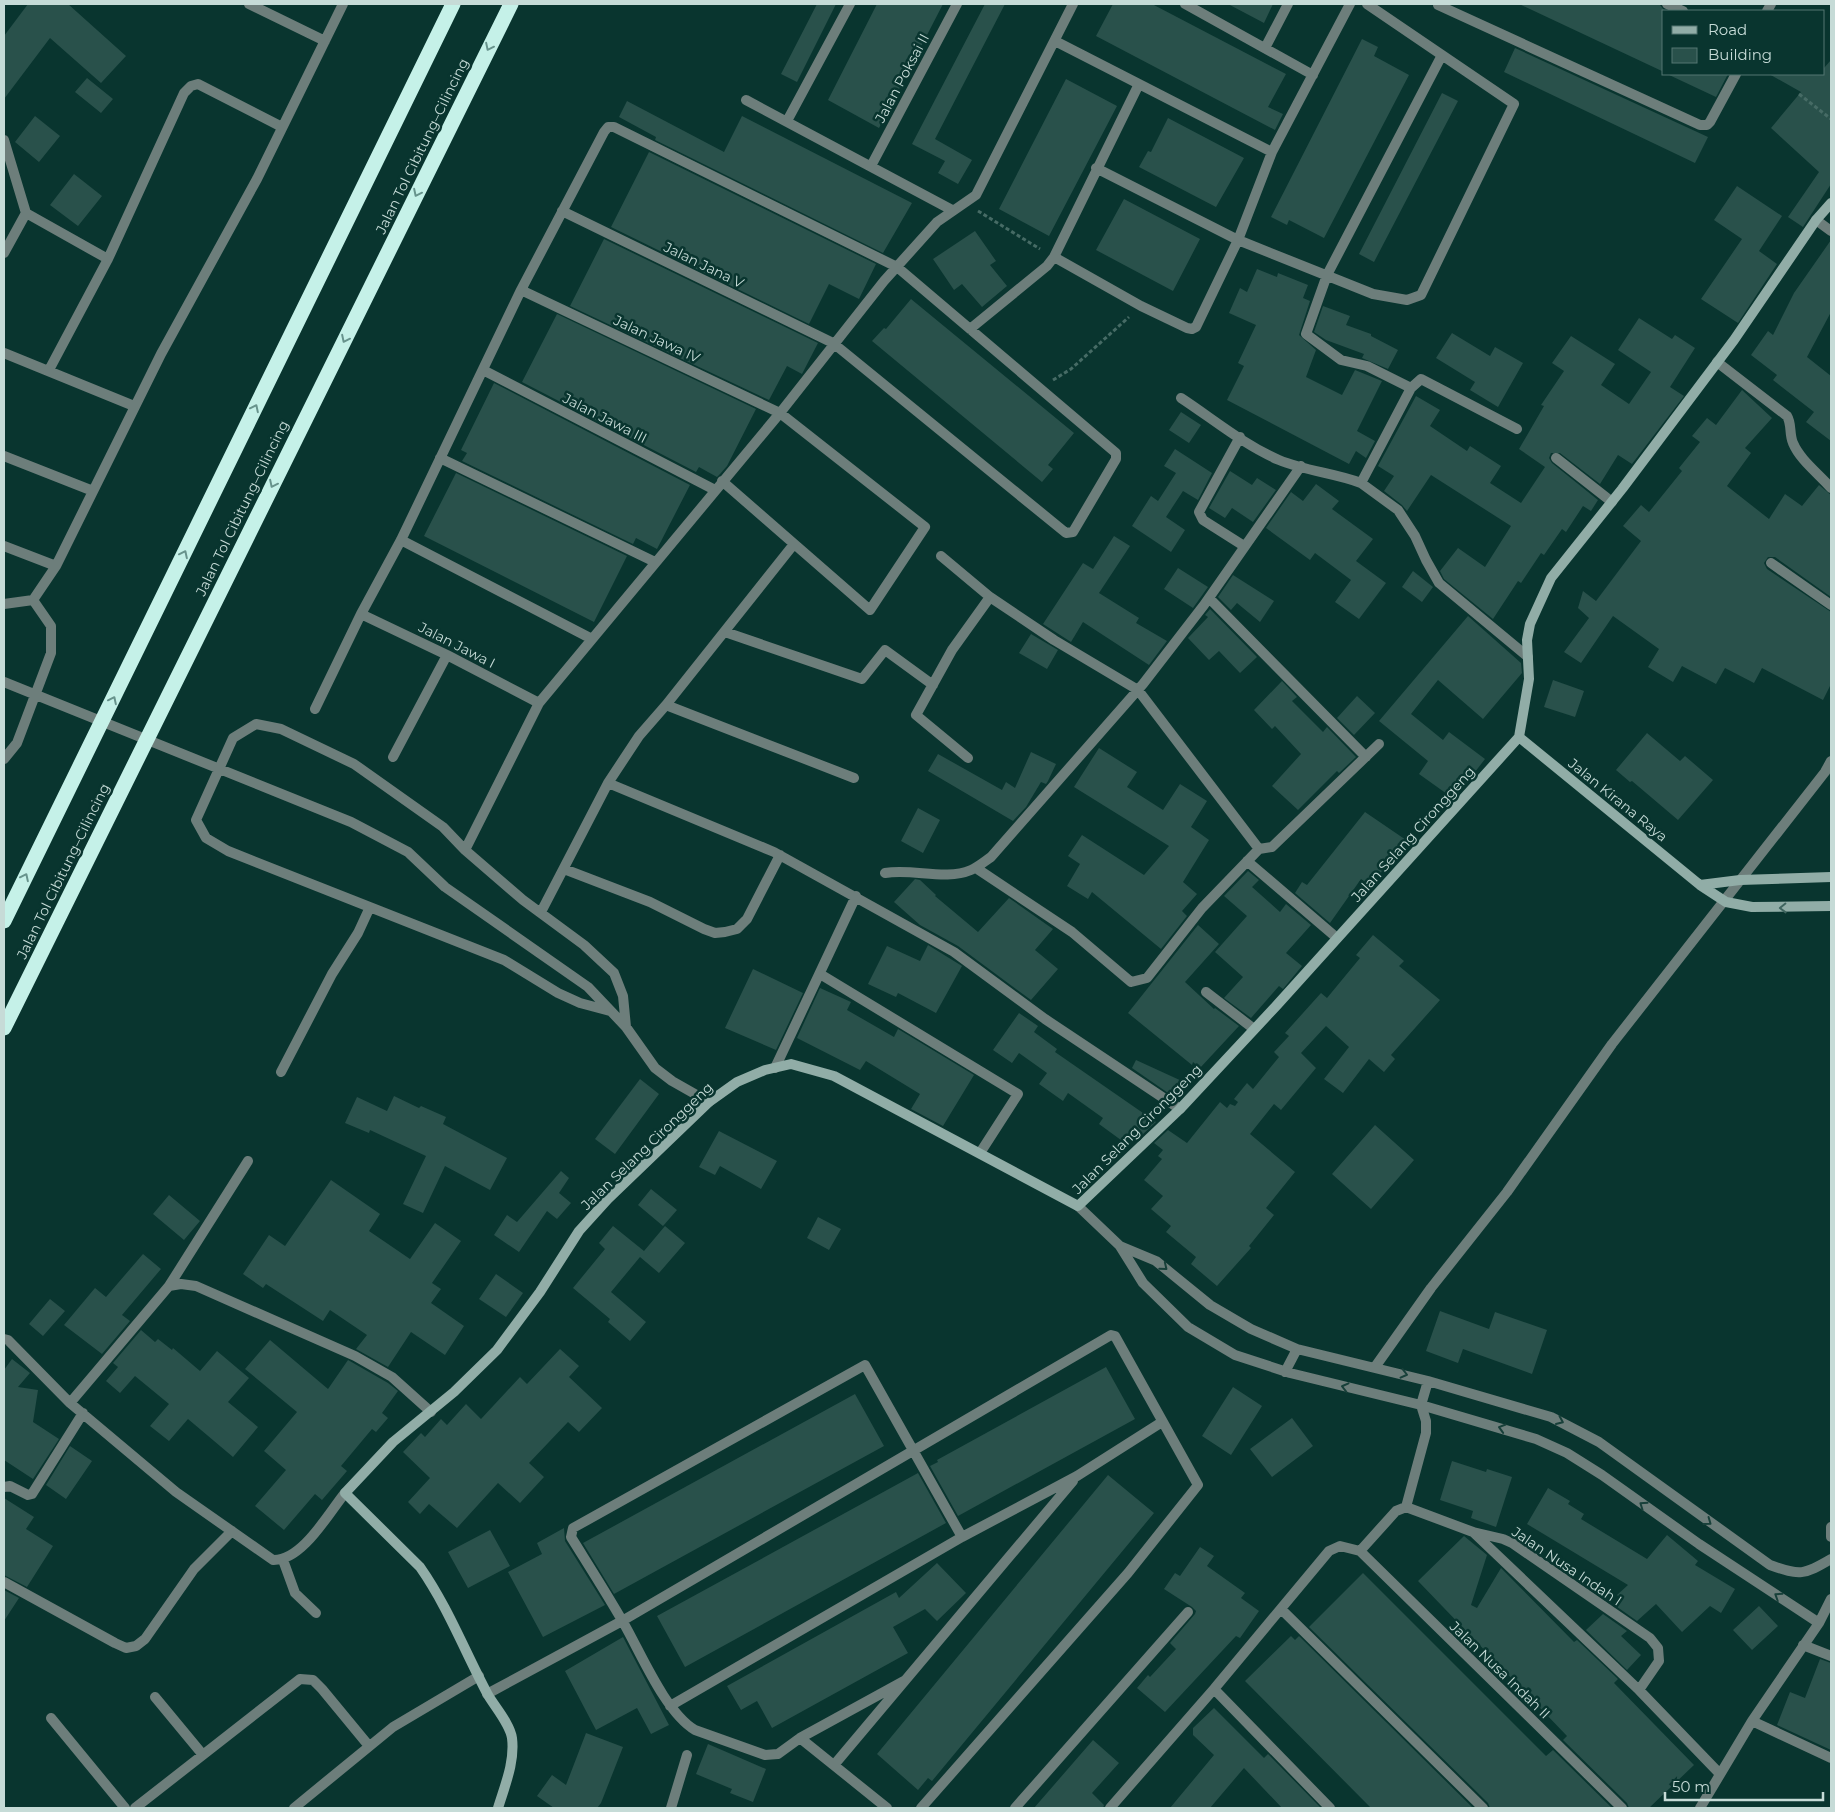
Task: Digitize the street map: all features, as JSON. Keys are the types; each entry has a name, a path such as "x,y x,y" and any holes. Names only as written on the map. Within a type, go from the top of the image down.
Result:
{"highway":[{"path":"4,921 453,4"},
{"name":"Jalan Tol Cibitung–Cilincing","path":"4,1028 511,4"}],"street":[{"path":"248,4 325,40"},
{"path":"4,604 33,600 56,566 134,406 257,179 343,4"},
{"path":"787,121 850,4"},
{"name":"Jalan Poksai II","path":"871,166 957,4"},
{"path":"466,850 539,703 780,413 833,343 897,267 936,222 952,210 966,204 976,195 996,160 1073,4"},
{"path":"1185,4 1313,75"},
{"path":"1265,48 1288,4"},
{"path":"1054,258 1141,306 1187,328 1194,329 1238,240 1272,152 1350,4"},
{"path":"1096,168 1238,240 1373,294 1398,299 1414,298 1423,292 1514,104 1367,4"},
{"path":"1667,4 1681,10"},
{"path":"1438,5 1700,125 1707,125 1710,122 1735,75"},
{"path":"1055,41 1272,152"},
{"path":"1411,388 1367,366 1341,360 1306,334 1327,275 1442,55"},
{"path":"49,370 108,259 184,93 191,86 198,84 282,127"},
{"path":"970,329 1047,266 1054,258 1096,168 1139,84"},
{"path":"746,100 952,210"},
{"path":"315,709 361,614 401,540 521,290 608,127 614,127 897,267 1033,384"},
{"path":"4,140 26,214 108,259"},
{"path":"1519,737 1529,679 1530,624 1550,578 1612,502 1717,362 1816,220 1831,203"},
{"name":"Jalan Jana V","path":"562,211 833,343 1069,534 1073,532 1117,456 1033,384"},
{"path":"4,253 26,214"},
{"path":"1816,220 1831,231"},
{"name":"Jalan Jawa IV","path":"521,290 780,413 925,527 870,610 794,544"},
{"path":"4,353 134,406"},
{"path":"1717,362 1787,416 1790,420 1792,442 1805,461 1831,488"},
{"name":"Jalan Jawa III","path":"483,370 715,490"},
{"path":"1361,484 1411,388 1417,381 1424,379 1517,429"},
{"path":"1181,398 1240,437 1281,461 1341,476 1361,484 1398,510 1415,536 1439,583 1528,657"},
{"path":"1240,437 1199,512 1203,520 1244,546"},
{"path":"4,456 93,491"},
{"path":"440,458 656,562"},
{"path":"1556,458 1612,502"},
{"path":"885,873 906,871 960,873 976,868 991,857 1138,690 1209,598 1301,466"},
{"path":"541,912 608,783 639,736 725,632 794,544 722,481"},
{"path":"401,540 592,639"},
{"path":"4,546 56,566"},
{"path":"941,556 990,597 1088,662 1138,690 1259,849"},
{"path":"1771,563 1831,605"},
{"path":"968,758 916,715 970,622 990,597"},
{"path":"1209,598 1366,758"},
{"path":"4,759 17,743 51,653 51,626 33,600"},
{"name":"Jalan Jawa I","path":"361,614 447,655 539,703"},
{"path":"725,632 862,680 885,650 933,685"},
{"path":"392,757 447,655"},
{"path":"4,682 234,777 350,822 408,852 446,887 588,987 626,1027 655,1068 672,1081 709,1102"},
{"path":"666,705 854,778"},
{"path":"610,1011 580,1003 558,993 504,960 228,851 206,838 196,820 232,738 256,724 281,729 354,764 443,827 466,850 584,945 614,973 623,996 626,1027"},
{"name":"Jalan Kirana Raya","path":"1519,737 1700,885 1726,902 1752,907 1831,906"},
{"name":"Jalan Selang Cironggeng","path":"345,1493 393,1442 430,1412 497,1350 540,1292 580,1231 608,1198 709,1102 737,1082 791,1064 834,1076 1078,1206 1180,1109 1519,737"},
{"path":"976,868 1072,932 1131,982 1147,978 1202,908 1247,861 1259,849 1272,847 1380,744"},
{"path":"1376,1367 1432,1288 1507,1192 1612,1044 1726,902 1740,880 1825,772 1831,761"},
{"path":"608,783 780,855 856,896 954,952 1045,1019 1180,1109"},
{"path":"564,869 650,902 715,933 736,929 747,919 780,855"},
{"path":"1247,861 1337,938"},
{"path":"1700,885 1740,880 1831,877"},
{"path":"775,1068 856,896"},
{"path":"281,1072 332,974 358,933 370,907"},
{"path":"820,974 1018,1094 980,1153"},
{"path":"1206,992 1254,1029"},
{"path":"70,1403 169,1286 248,1161"},
{"path":"1078,1206 1120,1246 1143,1283 1188,1327 1236,1355 1285,1372 1421,1404 1536,1439 1568,1453 1699,1544 1819,1623"},
{"path":"1120,1246 1156,1261 1210,1305 1251,1329 1297,1348 1428,1381 1551,1417 1572,1426 1599,1442 1770,1565 1793,1574 1810,1571 1831,1559"},
{"path":"169,1286 180,1284 196,1286 355,1356 392,1377 430,1412"},
{"path":"487,1694 622,1621 912,1450 1111,1335 1115,1336 1198,1483 1197,1488 1128,1573 921,1808"},
{"path":"4,1339 8,1340 70,1403 176,1492 274,1560 283,1560 301,1549 345,1493 420,1567 444,1603 487,1694 511,1735 512,1757 498,1808"},
{"path":"1285,1372 1297,1348"},
{"path":"904,1681 800,1738 778,1754 765,1755 695,1730 685,1724 670,1706 622,1621 571,1537 573,1528 865,1365 962,1537"},
{"path":"1110,1808 1214,1689 1329,1551 1340,1546 1360,1551 1396,1511 1406,1507 1426,1433 1426,1421 1421,1404 1428,1381"},
{"path":"4,1487 10,1486 28,1495 32,1494 83,1413"},
{"path":"670,1706 962,1537 1077,1476 1162,1422"},
{"path":"834,1765 1077,1476"},
{"name":"Jalan Nusa Indah I","path":"1406,1507 1473,1532 1512,1543 1650,1638 1658,1648 1660,1661 1639,1690"},
{"path":"1831,1528 1831,1537"},
{"path":"4,1582 115,1643 126,1648 136,1646 152,1630 194,1569 232,1531"},
{"path":"1473,1532 1639,1690 1720,1774"},
{"name":"Jalan Nusa Indah II","path":"1360,1551 1622,1808"},
{"path":"283,1560 295,1593 316,1613"},
{"path":"1704,1807 1720,1774 1752,1721 1819,1623 1831,1599"},
{"path":"1281,1609 1483,1808"},
{"path":"1015,1808 1188,1612"},
{"path":"1803,1645 1831,1656"},
{"path":"294,1808 393,1727 479,1676"},
{"path":"135,1808 289,1686 306,1678 312,1680 322,1689 369,1746"},
{"path":"1214,1689 1330,1808"},
{"path":"155,1697 203,1755"},
{"path":"51,1718 125,1808"},
{"path":"1752,1721 1831,1758"},
{"path":"800,1738 887,1808"},
{"path":"671,1808 687,1755"}],"path":[{"path":"1799,94 1831,119"},
{"path":"966,204 1054,258"},
{"path":"1033,384 1050,382 1071,369 1141,306"}],"building":[{"path":"28,4 68,4 126,56 101,83 50,38 4,99 4,36"},
{"path":"817,4 836,4 797,82 781,74"},
{"path":"877,4 943,4 879,128 828,100"},
{"path":"985,4 1005,4 935,139 972,160 958,184 938,173 945,161 912,144"},
{"path":"1113,4 1152,4 1286,74 1268,107 1283,114 1275,130 1096,36"},
{"path":"1228,4 1273,4 1264,23"},
{"path":"1519,4 1660,5 1664,10 1662,10 1662,71"},
{"path":"1362,39 1378,47 1374,56 1409,75 1324,238 1289,220 1287,225 1271,217"},
{"path":"1515,48 1708,137 1695,163 1504,72"},
{"path":"1831,60 1831,184 1803,227 1788,217 1819,172 1771,128 1801,92 1771,75 1825,75 1825,67"},
{"path":"1669,75 1727,75 1716,97"},
{"path":"87,78 113,99 101,113 75,92"},
{"path":"1066,79 1117,106 1049,236 999,209"},
{"path":"1442,93 1458,101 1374,262 1359,254"},
{"path":"627,101 724,152 742,116 912,203 883,253 655,140 656,137 619,117"},
{"path":"35,116 60,136 39,162 15,142"},
{"path":"1168,118 1244,158 1216,207 1139,167 1148,151 1151,152"},
{"path":"649,152 876,264 859,299 829,284 809,324 611,227"},
{"path":"74,174 102,196 78,226 50,205"},
{"path":"1737,186 1782,216 1759,251 1777,264 1738,323 1701,299 1742,239 1714,220"},
{"path":"1124,199 1200,239 1173,291 1096,250"},
{"path":"975,231 996,261 990,265 1007,286 982,307 962,284 954,290 933,259"},
{"path":"604,239 818,343 802,374 787,366 769,400 570,306"},
{"path":"1831,240 1831,312 1807,357 1831,376 1831,441 1806,422 1814,412 1773,380 1777,375 1751,355 1768,331 1773,335 1794,293"},
{"path":"1257,269 1277,277 1278,273 1308,285 1303,298 1310,301 1299,335 1316,350 1306,377 1342,395 1355,370 1382,381 1357,431 1375,441 1366,458 1356,451 1349,464 1227,400 1244,366 1238,363 1256,325 1229,313 1240,288 1247,292"},
{"path":"911,299 1074,433 1048,465 1053,469 1042,482 872,341 884,328 886,329"},
{"path":"1323,306 1350,316 1346,325 1371,334 1371,336 1398,350 1388,369 1362,358 1364,354 1326,340 1314,332"},
{"path":"557,314 756,409 727,466 717,477 699,467 696,472 522,382"},
{"path":"1639,318 1672,339 1675,335 1695,348 1670,387 1684,396 1632,464 1618,455 1600,484 1560,453 1551,453 1549,458 1552,463 1598,500 1591,511 1583,506 1566,532 1562,529 1544,555 1541,553 1521,583 1518,581 1493,619 1444,579 1440,571 1458,548 1485,567 1511,526 1431,475 1407,511 1384,491 1394,476 1378,466 1416,396 1440,410 1430,426 1467,451 1470,446 1501,466 1490,483 1521,503 1545,467 1519,449 1544,406 1541,405 1564,371 1552,363 1571,336 1615,364 1601,385 1629,404 1651,372 1618,350"},
{"path":"1452,333 1490,356 1495,347 1523,363 1498,407 1470,390 1475,382 1436,358"},
{"path":"494,383 690,485 657,549 636,538 633,544 462,461 467,453 461,450"},
{"path":"1742,390 1772,418 1745,448 1751,453 1727,486 1769,519 1785,494 1802,506 1819,485 1831,495 1831,597 1775,557 1768,557 1764,563 1767,569 1831,612 1831,684 1823,700 1762,668 1754,683 1725,668 1716,684 1682,666 1673,682 1648,667 1659,649 1613,616 1581,663 1564,652 1589,618 1578,608 1583,591 1596,601 1641,541 1623,526 1641,505 1649,512 1682,471 1679,468 1700,442 1692,436 1707,418 1716,425"},
{"path":"1181,412 1201,425 1189,443 1169,430"},
{"path":"1175,449 1212,473 1198,500 1183,491 1166,517 1185,530 1171,552 1132,526 1151,496 1158,501 1176,473 1164,466"},
{"path":"1230,471 1252,485 1257,478 1276,490 1253,522 1232,508 1225,518 1209,508"},
{"path":"456,473 627,556 594,622 424,536"},
{"path":"1316,484 1339,501 1332,509 1373,539 1356,561 1386,583 1359,619 1335,602 1351,580 1315,553 1310,560 1266,528 1291,492 1303,501"},
{"path":"1114,536 1130,546 1099,593 1139,618 1136,623 1167,641 1149,665 1083,622 1071,642 1043,624 1083,563 1093,569"},
{"path":"1178,568 1208,587 1193,608 1164,589"},
{"path":"1413,571 1433,587 1422,602 1402,587"},
{"path":"1233,575 1274,601 1260,622 1237,603 1231,610 1218,597"},
{"path":"1210,609 1257,657 1240,673 1219,651 1209,660 1188,638 1208,617 1205,615"},
{"path":"1468,616 1521,663 1522,673 1483,719 1438,680 1411,714 1443,740 1449,732 1485,759 1454,799 1419,774 1428,761 1379,721"},
{"path":"1031,634 1058,650 1047,669 1019,653"},
{"path":"1553,680 1584,691 1575,717 1544,707"},
{"path":"1282,681 1297,697 1292,701 1323,732 1327,727 1356,757 1339,773 1337,771 1298,810 1272,786 1301,754 1275,726 1272,729 1254,710"},
{"path":"1357,696 1375,713 1354,735 1337,718"},
{"path":"1647,733 1680,761 1685,756 1713,780 1678,820 1616,770"},
{"path":"1099,748 1137,772 1127,787 1163,810 1180,784 1207,801 1191,827 1209,840 1183,882 1197,894 1182,911 1187,916 1161,949 1092,892 1088,899 1067,886 1080,864 1068,856 1082,835 1144,875 1169,846 1074,787"},
{"path":"1031,752 1056,764 1046,784 1041,782 1026,807 1013,821 928,771 938,754 1002,790 1006,782 1015,788"},
{"path":"918,808 940,820 923,853 901,841"},
{"path":"1365,812 1409,842 1398,856 1395,854 1371,886 1361,879 1330,923 1295,893 1302,882 1307,885"},
{"path":"1248,871 1259,880 1252,887 1280,912 1286,904 1311,925 1286,953 1302,966 1283,989 1279,986 1251,1018 1224,998 1243,977 1215,952 1247,916 1224,896"},
{"path":"915,879 920,880 935,896 978,932 1009,898 1053,929 1035,950 1058,969 1031,1000 958,946 920,925 894,902"},
{"path":"1198,925 1219,944 1185,982 1214,1009 1239,1026 1200,1068 1193,1062 1192,1065 1128,1013"},
{"path":"1373,935 1404,961 1399,966 1440,1000 1391,1055 1395,1059 1384,1072 1369,1059 1343,1093 1324,1079 1349,1047 1326,1026 1301,1053 1316,1068 1281,1110 1274,1104 1250,1134 1295,1172 1266,1208 1274,1215 1249,1246 1251,1248 1217,1286 1191,1264 1196,1257 1166,1232 1171,1226 1151,1209 1163,1196 1144,1180 1162,1159 1158,1156 1163,1150 1154,1143 1168,1130 1187,1143 1220,1102 1227,1108 1230,1104 1235,1106 1238,1102 1234,1099 1247,1083 1253,1089 1279,1057 1274,1052 1289,1036 1285,1033 1321,993 1327,998 1360,958 1356,955"},
{"path":"928,945 962,966 936,1013 898,993 896,997 868,984 887,946 920,961"},
{"path":"753,969 803,993 776,1050 725,1028"},
{"path":"820,988 851,1002 847,1010 894,1037 898,1029 974,1075 943,1126 911,1109 920,1094 866,1061 860,1070 797,1038"},
{"path":"1019,1013 1038,1026 1034,1032 1057,1049 1055,1052 1156,1122 1142,1135 1135,1130 1125,1143 1099,1124 1103,1118 1068,1093 1063,1101 1039,1084 1047,1073 1019,1053 1012,1063 993,1050"},
{"path":"1136,1060 1184,1082 1178,1095 1171,1095 1132,1068"},
{"path":"640,1079 659,1094 615,1154 595,1139"},
{"path":"394,1096 419,1108 421,1106 446,1117 443,1124 507,1158 490,1190 445,1166 423,1213 403,1204 426,1156 370,1130 369,1133 345,1123 357,1097 387,1111"},
{"path":"1375,1125 1414,1160 1371,1209 1332,1174"},
{"path":"719,1131 777,1161 761,1189 720,1166 715,1175 699,1167"},
{"path":"561,1171 569,1178 559,1193 571,1203 557,1219 547,1211 519,1252 494,1235 507,1215 517,1222"},
{"path":"331,1180 380,1214 369,1231 410,1259 435,1223 461,1241 432,1283 441,1289 431,1303 464,1326 445,1355 411,1332 388,1367 356,1349 367,1335 330,1310 323,1321 266,1284 263,1288 243,1274 269,1235 285,1246"},
{"path":"651,1189 677,1210 663,1226 638,1205"},
{"path":"169,1195 200,1221 184,1240 153,1214"},
{"path":"818,1217 841,1229 829,1250 807,1238"},
{"path":"613,1226 644,1251 665,1226 685,1243 659,1273 640,1257 611,1292 646,1322 630,1341 608,1322 610,1319 573,1288 605,1249 599,1243"},
{"path":"143,1254 161,1269 122,1315 130,1321 102,1354 64,1325 95,1288 106,1297"},
{"path":"496,1274 523,1293 506,1317 479,1299"},
{"path":"50,1299 65,1311 43,1336 29,1324"},
{"path":"1440,1311 1489,1329 1495,1312 1547,1330 1532,1374 1463,1349 1458,1363 1426,1351"},
{"path":"141,1330 155,1342 158,1339 172,1350 173,1348 200,1371 217,1351 249,1378 228,1402 258,1427 233,1457 188,1419 169,1441 150,1426 169,1404 135,1376 120,1393 106,1381 118,1367 113,1363"},
{"path":"270,1340 328,1389 348,1360 388,1383 398,1391 382,1413 388,1418 376,1432 372,1429 341,1466 347,1471 322,1500 315,1494 284,1530 255,1506 286,1470 264,1451 297,1412 245,1369"},
{"path":"560,1349 579,1366 569,1377 602,1408 579,1432 568,1422 529,1463 544,1477 520,1503 498,1483 457,1528 429,1504 420,1514 408,1502 430,1478 403,1452 421,1433 425,1437 441,1419 447,1425 466,1404 481,1419 520,1377 527,1384"},
{"path":"12,1359 30,1373 18,1387 38,1390 33,1422 59,1439 33,1479 4,1460 4,1370"},
{"path":"1106,1367 1135,1419 958,1516 930,1466 938,1462 937,1460"},
{"path":"1233,1387 1262,1406 1231,1455 1202,1436"},
{"path":"855,1394 884,1446 614,1594 583,1543"},
{"path":"1292,1418 1313,1446 1272,1477 1250,1449"},
{"path":"70,1446 92,1461 66,1499 46,1485"},
{"path":"1452,1461 1486,1472 1487,1469 1512,1477 1496,1527 1471,1518 1473,1511 1440,1500"},
{"path":"918,1473 946,1523 685,1667 657,1616"},
{"path":"1108,1475 1154,1513 932,1781 928,1778 918,1790 877,1754"},
{"path":"1548,1488 1570,1501 1568,1504 1584,1514 1581,1519 1647,1559 1667,1535 1698,1561 1695,1565 1735,1589 1721,1613 1710,1606 1682,1632 1656,1604 1637,1621 1613,1604 1619,1597 1617,1595 1628,1585 1527,1524"},
{"path":"4,1498 34,1517 26,1529 53,1546 27,1587 4,1575"},
{"path":"564,1528 565,1541 605,1605 543,1637 508,1572 542,1554 537,1543"},
{"path":"490,1530 510,1566 468,1588 448,1552"},
{"path":"1464,1536 1487,1555 1471,1605 1477,1608 1501,1568 1574,1642 1577,1640 1618,1679 1614,1683 1694,1765 1649,1808 1629,1808 1627,1803 1563,1740 1567,1736 1418,1581"},
{"path":"1200,1547 1214,1556 1207,1566 1245,1593 1241,1598 1259,1611 1240,1638 1236,1636 1165,1712 1137,1688 1176,1649 1170,1643 1195,1614 1196,1611 1192,1607 1164,1589 1175,1573 1180,1576"},
{"path":"937,1563 966,1593 937,1621 925,1609 893,1627 908,1653 772,1728 757,1701 741,1710 727,1686 896,1592 899,1598"},
{"path":"1363,1573 1546,1756 1553,1750 1612,1808 1490,1808 1488,1803 1309,1627"},
{"path":"4,1590 19,1598 4,1621"},
{"path":"1759,1606 1778,1626 1752,1650 1733,1630"},
{"path":"1603,1614 1627,1631 1621,1636 1641,1655 1627,1670 1586,1630"},
{"path":"1291,1636 1295,1640 1299,1636 1473,1808 1371,1808 1245,1681"},
{"path":"623,1637 669,1725 651,1734 637,1708 596,1730 565,1671"},
{"path":"1820,1659 1831,1663 1831,1750 1777,1725 1790,1692 1805,1698"},
{"path":"1214,1708 1264,1758 1268,1754 1321,1808 1282,1808 1244,1768 1210,1808 1170,1808 1214,1755 1193,1735 1193,1728"},
{"path":"586,1733 623,1747 601,1803 597,1808 554,1808 537,1796 552,1775 566,1785"},
{"path":"1093,1740 1119,1763 1092,1793 1104,1805 1103,1808 1034,1808"},
{"path":"708,1744 766,1769 753,1802 730,1793 732,1789 696,1774"}]}
